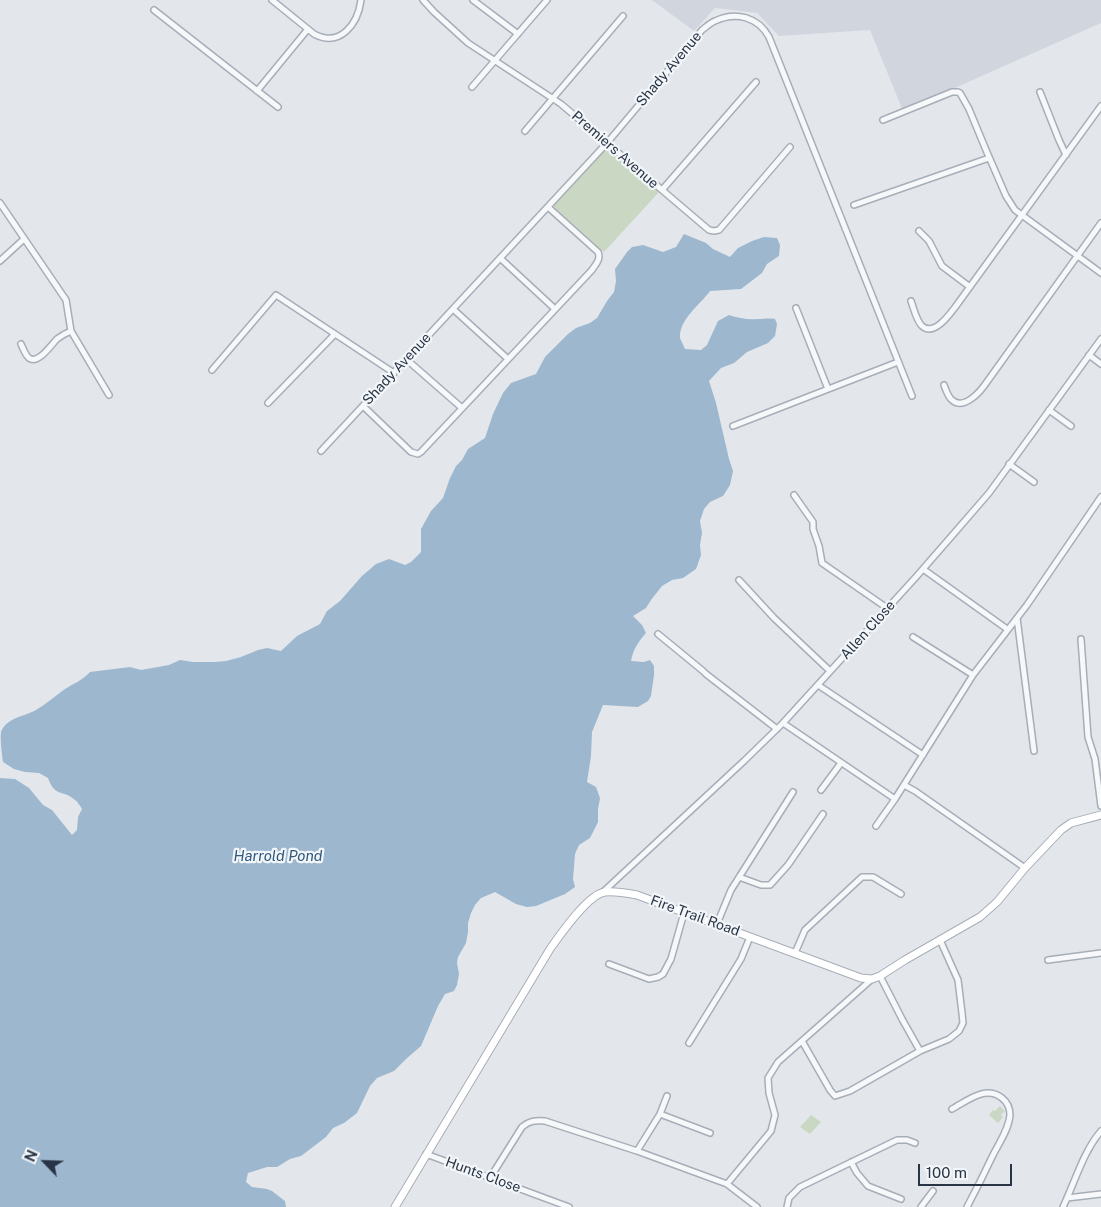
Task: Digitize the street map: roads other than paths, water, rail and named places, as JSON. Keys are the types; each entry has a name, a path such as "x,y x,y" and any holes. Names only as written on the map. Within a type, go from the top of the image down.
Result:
{"street":[{"path":"272,0 314,34 324,38 330,38 348,30 355,20 362,0"},
{"name":"Premiers Avenue","path":"424,0 461,37 494,61 553,98 709,230 719,230 790,147"},
{"path":"473,0 518,34"},
{"path":"472,87 547,0"},
{"path":"154,10 278,107"},
{"path":"526,131 623,16"},
{"name":"Shady Avenue","path":"321,451 607,143 702,30 723,18 734,16 746,18 759,24 769,38 912,396"},
{"path":"257,91 308,29"},
{"path":"662,190 756,82"},
{"path":"883,120 946,94 958,92 962,95 1009,202 1015,210 1101,273"},
{"path":"1040,92 1066,154"},
{"path":"911,301 922,326 929,330 944,321 1101,106"},
{"path":"854,205 989,158"},
{"path":"0,203 66,300 71,331 109,395"},
{"path":"362,406 411,452 418,454 592,270 600,256 598,252 548,207"},
{"path":"944,385 952,399 957,403 976,396 1101,223"},
{"path":"919,231 929,240 942,266 970,287"},
{"path":"0,261 24,239"},
{"path":"500,258 555,309"},
{"path":"212,370 276,295 394,373"},
{"path":"796,308 828,389"},
{"path":"453,309 508,359"},
{"path":"21,344 29,359 34,359 43,355 58,339 71,331"},
{"path":"268,403 335,334"},
{"name":"Allen Close","path":"603,892 783,723 923,569 989,492 1101,339"},
{"path":"1089,355 1101,364"},
{"path":"406,359 462,408"},
{"path":"733,426 898,362"},
{"path":"1048,410 1071,426"},
{"path":"1010,464 1034,482"},
{"path":"794,495 812,522 822,563 887,608"},
{"path":"876,826 973,675 1017,618 1101,498"},
{"path":"923,569 1007,630"},
{"path":"739,580 774,618 830,671"},
{"path":"1017,618 1034,750"},
{"path":"658,634 777,729"},
{"path":"913,637 973,675"},
{"path":"1081,639 1088,737 1095,759 1101,806"},
{"path":"818,685 922,755"},
{"path":"783,723 895,799"},
{"path":"821,790 841,763"},
{"path":"904,785 1025,868"},
{"path":"717,924 731,890 793,792"},
{"path":"739,877 761,885 770,885 788,864 823,814"},
{"path":"727,1184 771,1131 774,1115 768,1078 778,1062 872,979 989,910 1054,837 1071,823 1101,815"},
{"path":"795,953 805,930 862,877 873,877 901,894"},
{"path":"395,1207 550,948 566,926 592,899 603,892"},
{"name":"Fire Trail Road","path":"603,892 622,892 637,895 861,978 872,979"},
{"path":"609,964 649,979 663,974 671,959 684,913"},
{"path":"689,1043 741,959 750,937"},
{"path":"802,1041 835,1096 850,1091 920,1051 949,1039 959,1032 963,1023 958,980 940,940"},
{"path":"1048,960 1101,953"},
{"path":"880,976 920,1051"},
{"path":"952,1109 977,1095 987,1093 1001,1097 1009,1108 1010,1117 1003,1136 967,1207"},
{"path":"637,1151 660,1114 667,1096"},
{"path":"660,1114 710,1133"},
{"path":"490,1178 522,1127 526,1123 536,1120 545,1121 637,1151 727,1184 757,1207"},
{"path":"1062,1207 1087,1152 1101,1131"},
{"path":"787,1207 789,1198 800,1187 898,1140 916,1143"},
{"name":"Hunts Close","path":"426,1154 569,1207"},
{"path":"851,1162 868,1186 901,1199"},
{"path":"921,1207 933,1191"},
{"path":"1067,1198 1101,1194"}],"water":[{"name":"Harrold Pond","path":"684,234 706,243 713,249 730,257 738,248 764,237 777,238 780,245 779,256 767,264 762,273 741,289 710,291 686,318 680,338 685,349 701,350 707,345 718,321 729,315 747,319 775,319 777,324 775,336 768,343 747,352 734,363 721,368 709,381 733,471 730,485 723,496 710,502 704,509 700,521 702,533 701,555 696,569 683,578 672,580 662,586 646,608 633,616 642,625 646,633 633,653 631,661 644,662 650,660 654,666 651,696 648,701 638,707 603,705 592,732 587,782 596,787 600,798 598,822 590,838 579,845 575,854 573,879 575,887 565,894 536,906 527,907 516,904 495,892 481,898 471,913 466,943 458,957 459,974 457,985 454,991 445,994 421,1046 394,1071 377,1078 370,1086 357,1113 344,1123 333,1128 326,1137 301,1156 290,1159 277,1167 267,1167 248,1173 246,1182 252,1187 272,1191 285,1201 286,1207 0,1207 0,778 15,779 29,788 43,805 52,810 72,835 77,830 78,817 82,809 71,797 56,791 48,778 39,773 14,769 3,762 1,732 4,727 12,720 40,708 90,672 130,667 141,670 169,665 180,660 193,662 226,661 267,648 281,651 297,636 320,624 327,611 340,601 362,576 376,564 389,559 405,565 411,562 421,552 421,529 431,511 443,498 456,466 468,449 485,438 493,414 503,393 511,383 536,374 545,357 568,334 597,318 614,292 616,281 615,269 632,247 643,245 663,252 676,247"}]}
